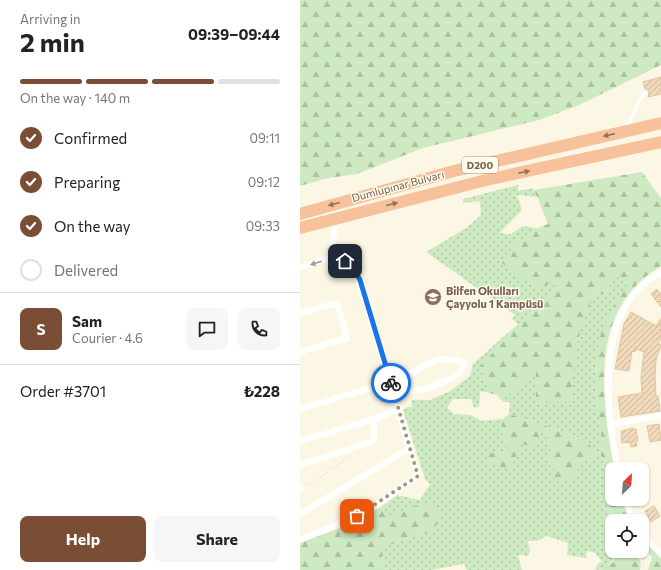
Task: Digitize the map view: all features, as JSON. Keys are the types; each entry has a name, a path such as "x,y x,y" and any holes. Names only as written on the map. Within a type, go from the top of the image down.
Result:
{"highway":[{"name":"Dumlupınar Bulvarı","path":"300,214 454,171 661,123"},
{"name":"Dumlupınar Bulvarı","path":"300,228 486,180 661,142"}],"street":[{"path":"332,258 335,219"},
{"path":"300,268 332,258 345,261 354,269 360,280 418,476 364,513 300,540"},
{"path":"617,462 611,424 608,371 614,334 624,311 636,292 647,282 661,273"},
{"path":"300,313 337,303 347,338 300,352"},
{"path":"300,409 391,382 438,359 454,360 464,363 462,369 441,384 424,390 412,391"},
{"path":"300,441 399,409"},
{"path":"611,424 661,416"},
{"path":"300,465 374,441 374,418"},
{"path":"300,514 410,448"},
{"path":"649,542 661,554"}],"lane":[{"path":"625,131 635,108 646,92"}],"path":[{"path":"300,489 354,454"},
{"path":"642,570 643,558"}],"green space":[{"path":"300,0 661,0 661,65 577,106 539,120 423,148 357,174 328,178 300,186"},
{"path":"642,172 661,198 661,266 637,284 621,306 610,331 605,357 604,385 606,413 613,462 605,463 601,456 602,442 597,404 595,361 602,329 614,305 627,285 616,276 604,295 596,292 584,318 575,359 572,402 536,403 536,372 506,397 489,393 480,366 556,288 552,282 537,290 501,262 520,238 528,240 538,228 548,224 534,190"},
{"path":"518,185 518,191 533,188 536,197 517,195 522,210 500,233 511,234 523,226 538,228 528,240 557,288 481,366 489,393 480,391 479,407 474,408 471,399 453,399 447,408 454,414 471,415 481,421 503,419 501,430 507,444 502,453 489,464 521,442 541,432 545,435 550,447 549,467 555,467 586,439 509,414 510,402 503,402 497,395 506,397 537,371 572,402 573,373 577,345 589,305 596,292 604,295 616,276 628,285 614,305 595,361 597,404 602,442 601,456 605,463 605,506 610,506 609,514 605,514 605,558 614,558 606,566 599,570 595,570 598,563 602,562 595,553 587,551 586,558 567,555 568,543 546,536 537,541 528,541 530,552 528,556 518,555 522,570 467,570 464,564 431,570 383,570 382,547 427,533 431,501 385,517 381,507 397,495 420,500 430,484 425,479 403,410 407,407 412,407 411,400 430,400 450,391 470,376 473,364 518,324 512,319 515,315 426,252 466,228 481,215 480,201 463,203 463,199"},
{"path":"509,414 586,439 596,455 580,465 574,481 555,482 553,475 555,467 549,467 549,443 545,435 541,432 533,448 521,443 511,470 489,464 486,453 502,453 507,444 501,430 503,419"},
{"path":"431,501 442,520 427,533 382,547 383,570 300,570 300,543 356,522 381,507 386,516"},
{"path":"610,506 625,506 627,514 609,514"},
{"path":"649,545 661,558 661,570 648,570 652,557 649,553"},
{"path":"615,558 638,558 641,562 640,570 600,570 613,562"}],"building":[{"path":"661,77 661,94 648,97 649,91 645,89 643,82"},
{"path":"657,289 661,294 661,307 651,294"},
{"path":"631,312 656,326 661,318 661,338 658,344 661,345 656,360 655,376 656,396 658,396 660,411 621,417 618,397 642,393 641,377 644,352 636,349 635,352 632,351 629,371 615,369 624,324"},
{"path":"659,424 661,440 650,442 647,426"},
{"path":"633,428 633,430 636,429 638,441 636,441 637,446 631,447 630,442 622,443 621,431"},
{"path":"654,506 660,516 651,522 649,514 647,514 645,511"}],"way so far":[{"path":"357,516 369,510 418,476 391,383"}],"place":[{"name":"Bilfen Okulları Çayyolu 1 Kampüsü","path":"433,297"}],"route":[{"path":"345,261 354,269 360,280 391,383"}]}
